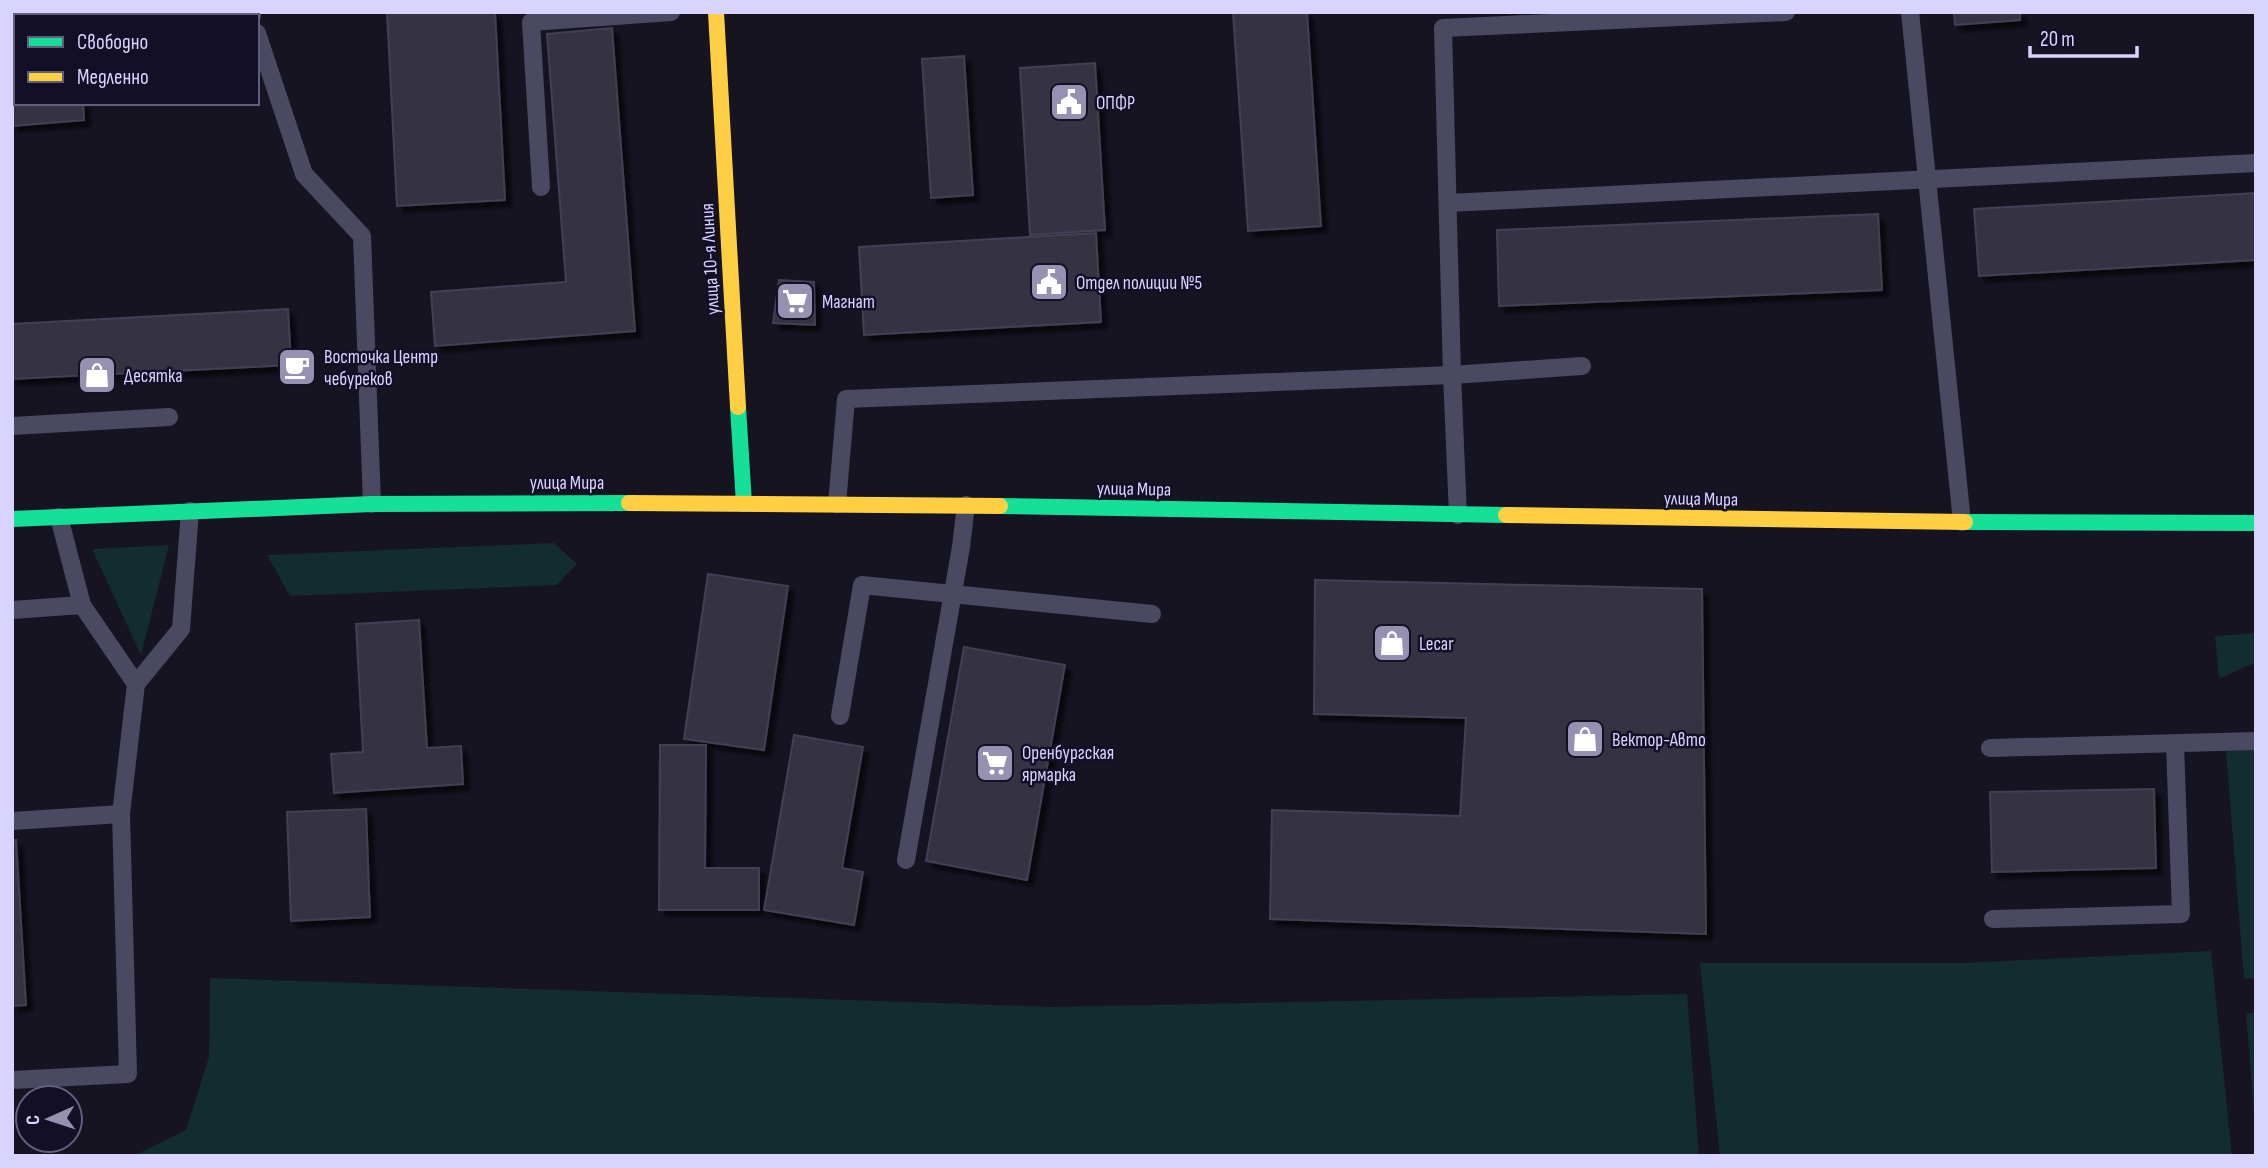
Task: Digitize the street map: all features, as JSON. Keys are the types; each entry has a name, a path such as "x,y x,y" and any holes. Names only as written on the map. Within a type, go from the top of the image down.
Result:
{"main road":[{"name":"улица 10-я Линия","path":"716,12 744,504"},
{"name":"улица Мира","path":"12,519 372,504 837,504 1962,522 2256,523"}],"lane":[{"path":"541,187 531,22 671,12"},
{"path":"1458,515 1443,27 1786,12"},
{"path":"1910,12 1962,522"},
{"path":"259,39 304,173 362,236 372,504"},
{"path":"1448,203 2256,163"},
{"path":"837,504 846,399 1452,375 1582,366"},
{"path":"12,425 169,417"},
{"path":"906,860 953,595 966,505"},
{"path":"12,1080 128,1074 121,814 136,684 181,629 190,511"},
{"path":"59,516 82,605 136,684"},
{"path":"840,716 862,585 1152,614"},
{"path":"12,610 82,605"},
{"path":"1990,748 2256,741"},
{"path":"1993,919 2181,914 2175,744"},
{"path":"12,821 121,814"}],"green space":[{"path":"554,543 577,564 557,585 290,596 267,555"},
{"path":"169,545 141,655 92,549"},
{"path":"2256,633 2256,662 2219,679 2215,636"},
{"path":"2256,747 2256,978 2244,979 2226,750"},
{"path":"2211,951 2232,1156 1720,1156 1700,963 1962,963"},
{"path":"210,978 1052,1007 1687,994 1699,1156 133,1156 186,1130 209,1057"},
{"path":"2246,1013 2256,1013 2256,1136"}],"building":[{"path":"12,12 76,12 14,14 14,105 83,105 84,120 12,126"},
{"path":"387,12 495,12 505,200 397,206"},
{"path":"1233,12 1307,12 1321,226 1248,231"},
{"path":"1954,12 2020,12 2020,20 1955,25"},
{"path":"612,28 635,331 435,346 431,292 566,282 547,34"},
{"path":"964,56 973,195 931,198 922,59"},
{"path":"1095,63 1105,230 1030,235 1020,68"},
{"path":"2256,193 2256,260 1979,276 1974,209"},
{"path":"1878,214 1882,290 1499,306 1497,230"},
{"path":"1096,233 1101,322 864,335 859,247"},
{"path":"779,280 814,282 815,325 773,323"},
{"path":"288,309 291,365 12,379 12,324"},
{"path":"708,574 788,586 764,750 684,739"},
{"name":"Вектор-Авто","path":"1315,580 1702,589 1706,934 1270,919 1272,810 1460,816 1466,718 1314,714"},
{"path":"419,620 427,748 461,746 463,784 334,793 331,754 363,752 356,624"},
{"name":"Оренбургская ярмарка","path":"964,647 1065,665 1027,880 926,861"},
{"path":"794,735 863,747 842,868 863,872 854,925 764,910"},
{"path":"660,745 706,745 705,868 759,868 759,910 659,910"},
{"path":"2154,789 2156,868 1992,872 1990,792"},
{"path":"366,809 370,917 291,921 287,812"},
{"path":"12,840 16,840 26,1005 12,1006"}],"traffic: fast":[{"path":"738,407 744,504"},
{"path":"12,519 372,504 629,503"},
{"path":"1000,506 1506,515"},
{"path":"1965,522 2256,523"}],"traffic: slow":[{"path":"716,12 738,407"},
{"path":"629,503 1000,506"},
{"path":"1506,515 1965,522"}],"place":[{"name":"ОПФР","path":"1069,102"},
{"name":"Отдел полиции №5","path":"1049,282"},
{"name":"Магнат","path":"795,301"},
{"name":"Восточка Центр чебуреков","path":"297,367"},
{"name":"Десятка","path":"97,375"},
{"name":"Lecar","path":"1392,643"},
{"name":"Вектор-Авто","path":"1585,739"},
{"name":"Оренбургская ярмарка","path":"995,763"}]}
